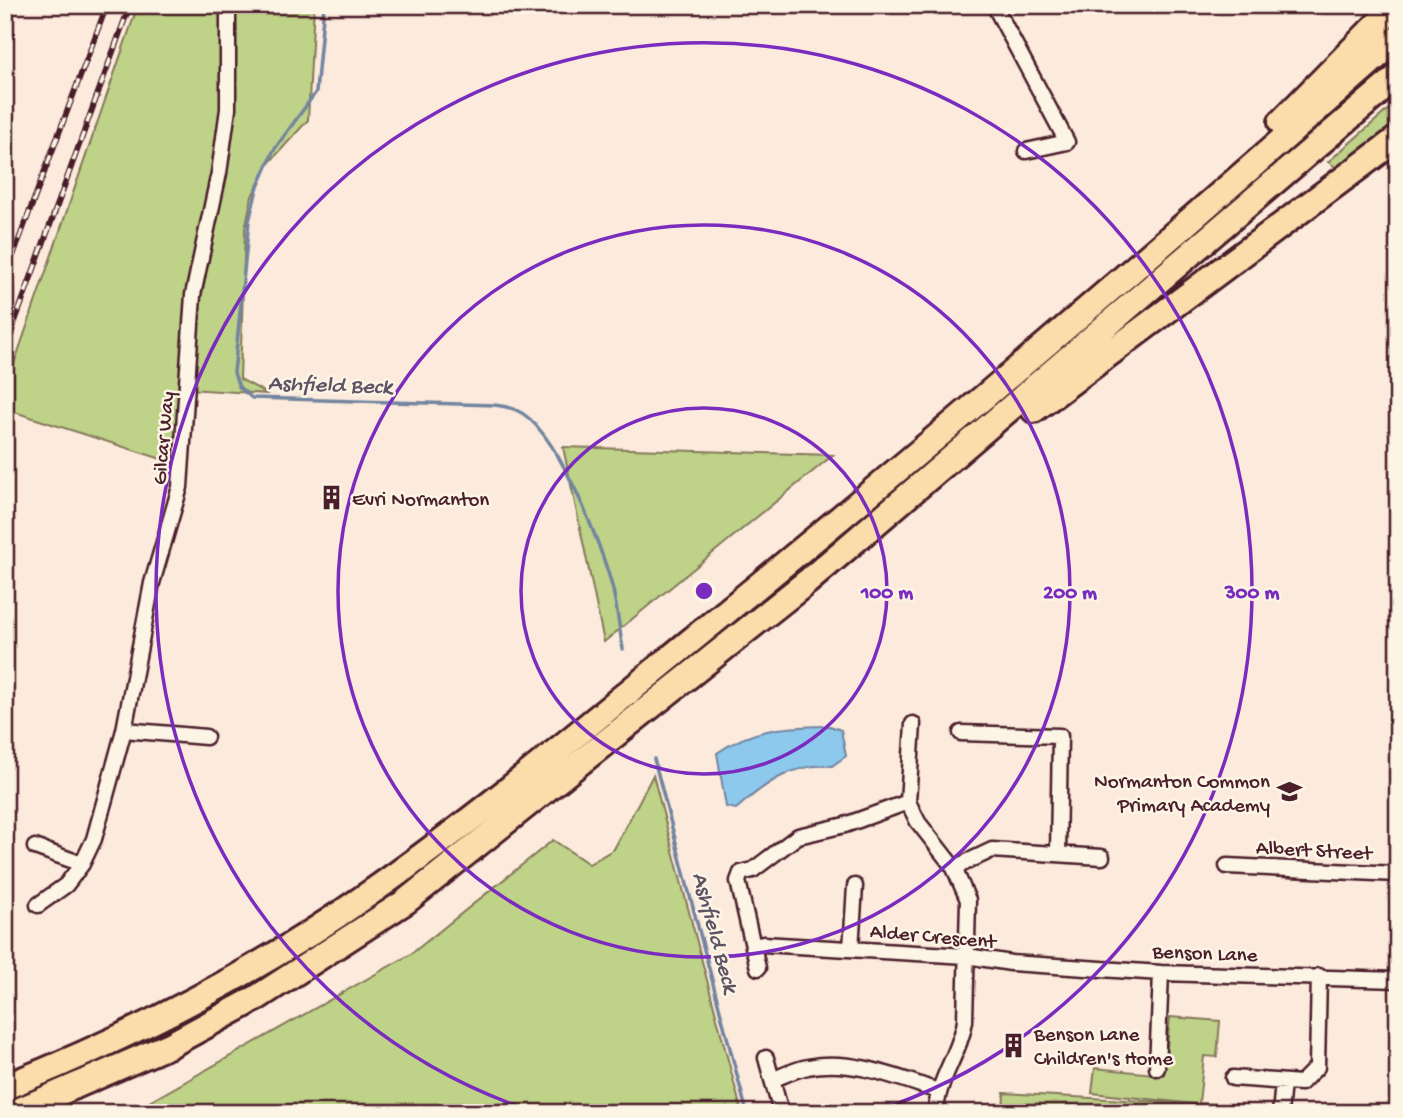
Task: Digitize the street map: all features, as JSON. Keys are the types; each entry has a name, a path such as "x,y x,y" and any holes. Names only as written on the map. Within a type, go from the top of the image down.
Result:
{"highway":[{"path":"1157,250 1396,5"},
{"path":"5,1087 59,1065 226,981 301,938 370,893 573,736 770,576 1157,250 1398,38"},
{"path":"807,582 1398,76"},
{"path":"13,1113 170,1045 255,999 394,909 807,582 1398,138"}],"street":[{"name":"Gilcar Way","path":"38,905 66,885 82,864 94,839 124,730 152,583 180,487 192,295 219,173 228,109 228,5"},
{"path":"994,5 1068,142 1026,152"},
{"path":"913,724 908,802 918,822 954,868 968,900 963,1034 938,1091 936,1113"},
{"path":"124,730 206,737"},
{"path":"961,733 1060,736 1058,854"},
{"path":"758,968 738,881 741,873 753,870 799,836 845,825 908,802"},
{"path":"36,847 82,864"},
{"path":"954,868 992,850 1102,857"},
{"name":"Albert Street","path":"1227,866 1398,874"},
{"name":"Alder Crescent","path":"851,949 855,886"},
{"name":"Alder Crescent","path":"753,946 763,944 967,956 1011,963"},
{"name":"Benson Lane","path":"1011,963 1161,973 1398,980"},
{"path":"1157,1068 1161,973"},
{"path":"1233,1078 1301,1083 1317,1066 1319,976"},
{"path":"766,1058 781,1112"},
{"path":"772,1080 809,1066 830,1066 869,1070 938,1091"},
{"path":"1280,1113 1283,1083"}],"green space":[{"path":"138,5 314,5 308,120 269,163 252,196 245,229 240,379 268,394 188,389 183,466 5,409 5,390"},
{"path":"1398,101 1398,124 1337,168 1328,162"},
{"path":"563,447 833,455 604,642"},
{"path":"653,775 742,1113 130,1113 411,954 553,840 589,864 614,849"},
{"path":"1170,1017 1220,1021 1217,1057 1204,1056 1199,1103 1224,1105 1224,1113 1003,1113 1004,1093 1196,1104 1092,1093 1095,1068 1164,1075"}],"water":[{"path":"830,726 841,730 846,756 832,766 805,768 780,777 736,809 726,807 717,753 730,744 758,733 785,728"}],"waterway":[{"name":"Ashfield Beck","path":"324,5 316,92 274,150 257,189 249,221 234,373 239,387 252,398 495,405 509,407 531,420 561,462 598,543 612,586 623,649"},
{"name":"Ashfield Beck","path":"654,759 747,1113"}],"railway":[{"path":"5,277 107,5"},
{"path":"5,349 130,5"}],"place":[{"name":"Evri Normanton","path":"332,498"},
{"name":"Normanton Common Primary Academy","path":"1290,792"},
{"name":"Benson Lane Children's Home","path":"1014,1045"}]}
